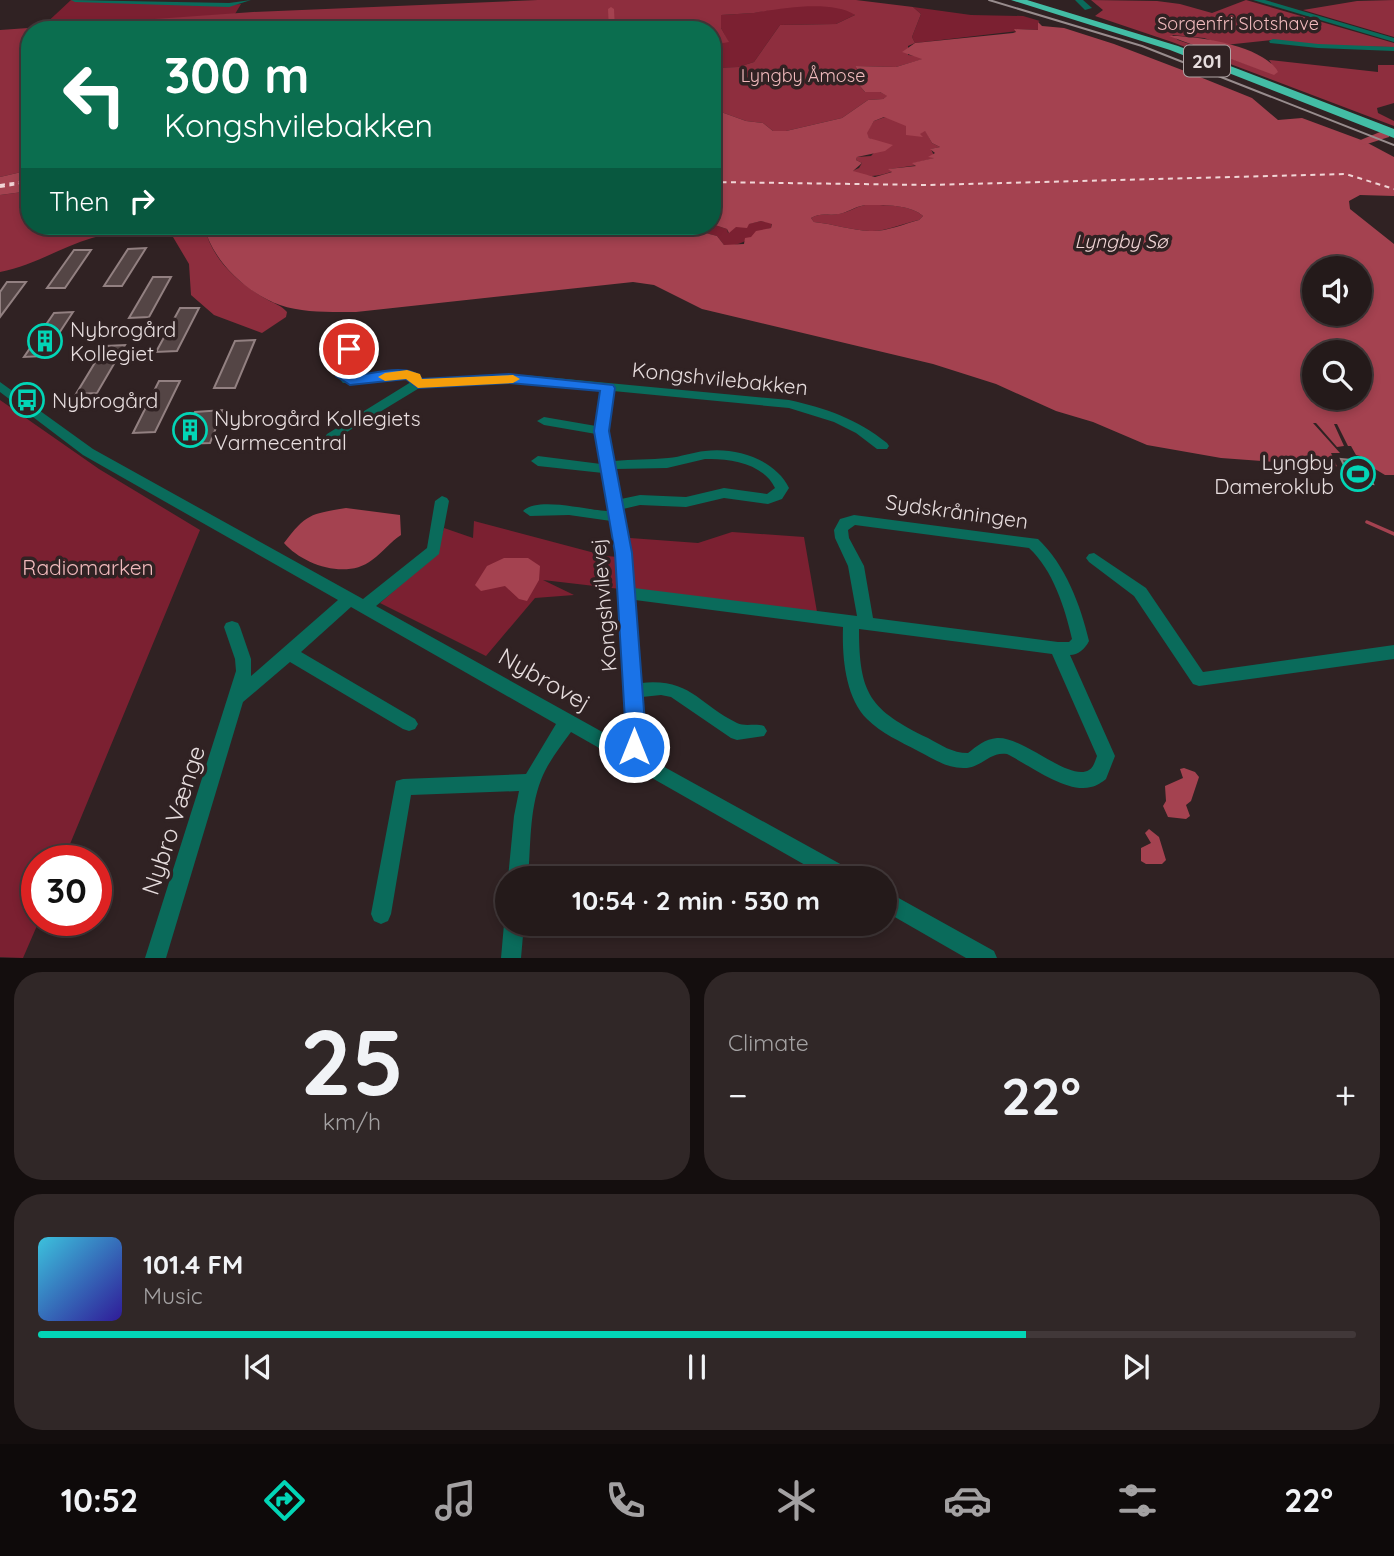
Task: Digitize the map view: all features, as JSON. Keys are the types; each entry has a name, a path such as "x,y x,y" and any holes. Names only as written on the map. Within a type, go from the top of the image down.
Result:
{"highway":[{"name":"201","path":"1016,0 1174,48 1394,132"},
{"name":"201","path":"1028,0 1179,47 1394,132"}],"street":[{"path":"75,0 229,5 247,0"},
{"path":"1079,0 1088,8"},
{"path":"1258,0 1394,40"},
{"path":"1273,41 1305,46 1394,49"},
{"name":"Kongshvilebakken","path":"349,349 343,376 346,380 407,374 415,377 418,383"},
{"name":"Kongshvilebakken","path":"332,437 418,383 509,379 812,408 846,421 883,446"},
{"name":"Nybrovej","path":"0,386 88,452 825,866"},
{"name":"Kongshvilevej","path":"607,388 602,431 624,553 636,737 629,756"},
{"path":"544,421 602,431"},
{"name":"Kongshvilevej","path":"530,511 569,510 600,516 640,500 687,502 727,493 768,499 777,496 782,488 774,474 757,464 719,455 703,455 671,463 607,468 538,461"},
{"path":"238,698 289,653 434,550 442,501"},
{"name":"Sydskråningen","path":"854,520 1026,541 1039,547 1055,576 1081,641 1072,649 1058,648 1106,756 1105,768 1097,776 1083,780 1066,778 1011,746 999,745 989,748 975,760 963,762 950,759 874,715 863,700 849,645 858,622 856,566 842,538 841,530 845,523 854,520"},
{"path":"1094,558 1140,592 1199,679 1394,652"},
{"path":"627,593 1058,648"},
{"name":"Nybro Vænge","path":"155,957 238,698 244,671 243,659 232,627"},
{"path":"289,653 408,724"},
{"name":"Kongshvilevej","path":"633,691 661,688 675,691 737,733 758,732"},
{"path":"519,866 524,810 531,782 543,758 567,723"},
{"path":"381,914 403,787 531,782"},
{"path":"897,907 987,957"},
{"path":"511,957 513,936"}],"green space":[{"path":"71,0 241,4 235,14 138,21 48,21"},
{"name":"Lyngby Åmose","path":"538,0 856,0 913,7 921,14 912,37 915,43 908,46 908,55 923,59 896,67 855,66 863,77 859,85 865,92 880,92 888,96 868,100 842,118 786,131 773,131 763,123 746,121 721,112 721,68 738,67 754,62 780,25 836,24 855,15 845,10 821,6 721,15 721,21 126,21 253,12"},
{"name":"Sorgenfri Slotshave","path":"1091,0 1157,1 1212,13 1246,0 1394,43 1394,47 1320,46 1273,40 1225,45 1204,38 1172,35 1178,40 1274,74 1277,72 1269,60 1378,72 1378,65 1394,65 1394,103 1377,108 1378,113 1394,121 1394,126 1172,42 1095,16 1103,10"},
{"name":"Sorgenfri Slotshave","path":"1394,0 1394,37 1303,10 1357,1"},
{"path":"808,2 839,5 855,15 836,24 780,25 754,62 738,67 721,68 721,43 728,41 721,28 721,15 753,13"},
{"path":"913,7 971,15 1023,16 1040,21 1039,30 1015,29 1018,31 915,43 912,37 921,14"},
{"name":"Lyngby Åmose","path":"721,28 729,42 721,43"},
{"name":"Lyngby Åmose","path":"21,29 21,172 0,177 0,30"},
{"path":"885,117 903,123 919,134 925,130 932,143 940,147 931,149 935,158 914,163 918,165 890,169 893,171 883,175 867,176 852,171 862,163 856,160 857,157 871,156 882,144 869,138 866,133 874,121"},
{"path":"21,192 21,235 102,235 0,272 0,195"},
{"path":"865,205 904,207 923,216 919,220 876,231 814,222 811,218 841,213"},
{"path":"761,221 772,223 771,228 738,244 724,245 713,235 721,235 721,227 727,229 728,233 735,227"},
{"path":"163,235 207,235 213,250 228,269 246,286 287,312 286,317 262,333 214,315 191,295 189,264 173,237"},
{"name":"Radiomarken","path":"0,400 99,469 200,530 70,845 21,845 21,936 33,936 23,958 0,957"},
{"path":"474,521 606,556 632,558 630,538 698,543 732,532 804,537 817,612 543,580 574,595 535,598 486,656 380,603 436,554 444,528 473,538"}],"water":[{"name":"Lyngby Sø","path":"1038,22 1042,26 1064,28 1114,44 1252,98 1278,120 1302,118 1364,141 1394,157 1394,196 1360,195 1349,201 1350,209 1394,244 1394,475 1385,475 1375,469 1221,458 1147,445 1093,422 1056,411 996,384 933,364 702,309 654,285 633,282 356,312 317,312 289,308 267,300 243,284 214,251 207,235 713,235 724,245 744,244 745,238 751,237 756,231 771,228 772,224 761,221 749,224 747,228 736,227 729,233 721,227 721,112 746,121 763,123 773,131 786,131 842,118 868,100 883,99 887,96 880,92 865,92 859,85 863,77 855,66 896,67 922,59 902,52 915,43 1016,32 1014,29 1038,30","holes":["884,117 906,126 906,135 923,137 920,134 925,131 932,143 940,147 930,149 935,153 928,157 934,158 912,163 916,166 888,169 892,172 875,177 853,171 862,163 856,160 857,157 885,151 893,145 869,138 867,133 874,121","865,205 903,207 923,216 919,220 876,231 814,222 811,218 842,213"]},
{"path":"1169,36 1212,40 1245,49 1271,63 1278,72 1274,75"},
{"path":"21,172 21,192 0,195 0,177"},
{"path":"346,508 400,515 401,535 372,560 350,569 314,563 302,558 284,543 298,526 310,517"},
{"path":"504,558 528,558 540,566 539,580 527,601 519,599 505,586 481,591 475,585 487,566"},
{"path":"1180,769 1195,772 1199,777 1191,801 1186,805 1190,816 1186,819 1168,817 1163,806 1166,801 1165,786 1183,778"},
{"path":"1149,829 1159,837 1166,860 1162,864 1146,864 1141,861 1141,848 1151,843 1145,833"}],"pier":[{"path":"1313,423 1316,423 1337,447 1344,446 1334,424 1337,424 1348,446 1360,456 1368,474 1339,471 1331,453 1340,453"}],"building":[{"path":"146,248 122,286 104,286 128,249"},
{"path":"74,250 91,250 65,288 47,288"},
{"path":"153,277 171,277 149,317 129,318"},
{"path":"7,282 26,282 0,317 0,292"},
{"path":"180,308 199,308 177,351 156,352"},
{"path":"73,312 44,356 24,357 54,313"},
{"path":"255,340 235,388 214,388 235,341"},
{"path":"125,345 97,393 76,394 105,346"},
{"path":"159,381 180,381 155,432 133,433"},
{"name":"Nybrogård Kollegiets Varmecentral","path":"223,410 210,443 181,444 195,412"},
{"name":"Lyngby Dameroklub","path":"1341,459 1362,461 1373,484 1366,483 1367,487 1354,486"}],"waterway":[{"path":"611,9 612,21"},
{"path":"1364,141 1385,134"},
{"path":"1367,522 1394,534"}],"ferry route":[{"path":"721,182 927,185 1346,174 1394,189"},
{"path":"0,185 21,182"},
{"path":"0,187 21,184"}],"tram line":[{"path":"989,0 1142,46 1394,145"}],"slow traffic":[{"path":"385,377 407,374 415,377 418,383 513,379"}],"place":[{"name":"Nybrogård Kollegiet","path":"45,341"},
{"name":"Nybrogård","path":"27,400"},
{"name":"Nybrogård Kollegiets Varmecentral","path":"190,430"},
{"name":"Lyngby Dameroklub","path":"1358,474"}],"route":[{"path":"349,349 343,376 350,380 407,374 415,377 418,383 524,379 607,388 602,431 624,553 636,737 634,747"}]}
